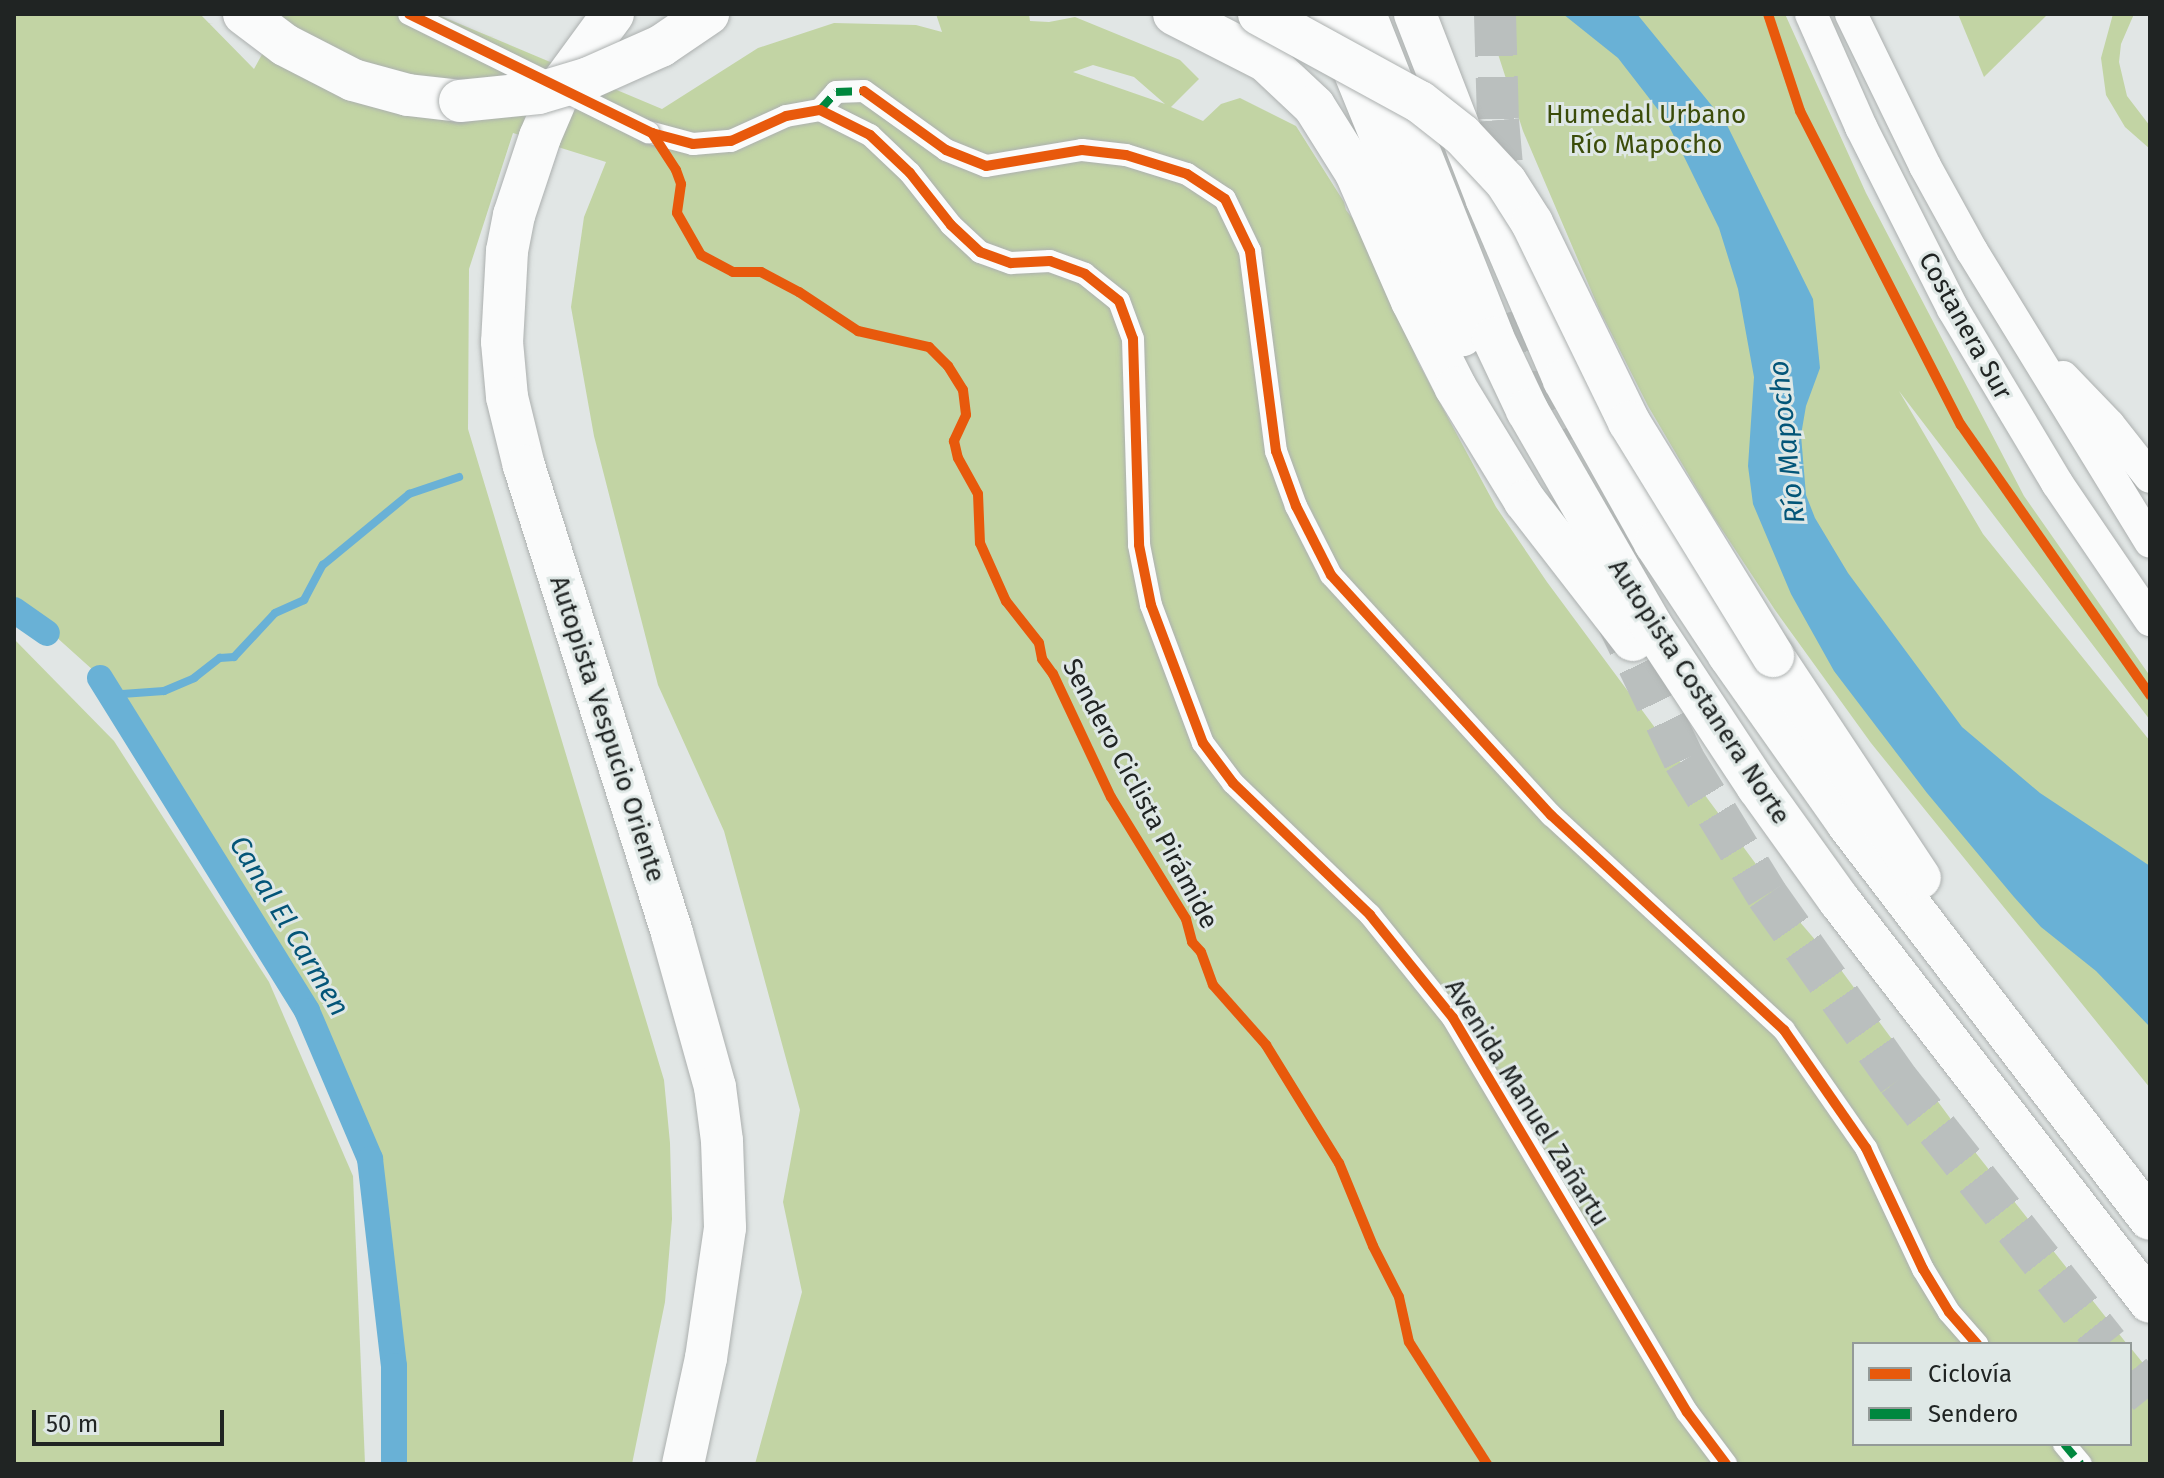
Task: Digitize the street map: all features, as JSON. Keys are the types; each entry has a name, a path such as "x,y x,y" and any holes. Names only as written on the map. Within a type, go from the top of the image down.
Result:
{"highway":[{"path":"244,14 285,45 353,80 408,95 460,101 539,93 589,78 661,46 708,14"},
{"name":"Autopista Vespucio Oriente","path":"613,14 564,81 523,185 507,251 502,342 507,397 524,466 676,945 715,1087 722,1141 725,1228 706,1358 683,1464"},
{"path":"1174,14 1266,61 1314,106 1356,173 1412,301 1456,388 1525,501 1613,615 1758,787"},
{"path":"1259,14 1428,107 1470,142 1506,182 1532,223 1635,433 1773,656 1934,900 2017,1049"},
{"path":"1331,14 1457,325 1502,423 1581,571"},
{"name":"Autopista Costanera Norte","path":"1365,14 1434,194 1527,410 1644,614 1758,787 1894,972 2150,1302"},
{"name":"Autopista Costanera Norte","path":"1415,14 1508,251 1564,380 1655,543 1787,740 2017,1049 2150,1219"}],"main road":[{"name":"Costanera Sur","path":"1811,14 1874,153 1953,309 2057,483 2150,620"},
{"name":"Costanera Sur","path":"1851,14 1925,166 2023,335 2150,542"},
{"path":"2023,335 2109,425 2150,477"}],"street":[{"path":"409,14 648,132 693,144 731,141 786,116 820,110 836,92 864,91 946,150 986,166 1082,150 1126,155 1187,174 1225,199 1250,251 1276,451 1296,506 1331,575 1551,815 1784,1030 1866,1148 1923,1269 1949,1312 1975,1342"},
{"name":"Avenida Manuel Zañartu","path":"820,110 870,135 910,173 951,225 980,252 1011,263 1050,261 1085,274 1119,301 1133,339 1139,545 1159,631 1203,743 1233,783 1370,915 1453,1018 1687,1412 1726,1464"},
{"path":"2066,1446 2081,1464"}],"green space":[{"path":"14,14 200,14 254,69 284,14 436,14 662,109 758,48 834,23 916,25 942,32 936,14 1029,14 1030,21 1049,22 1075,17 1180,60 1199,79 1171,107 1203,121 1221,104 1240,98 1296,126 1346,210 1361,229 1418,362 1496,507 1547,582 1793,914 1841,970 1975,1152 2125,1342 1852,1342 1852,1446 2132,1446 2132,1350 2150,1372 2150,1464 755,1464 802,1292 783,1202 800,1110 724,831 658,685 594,436 571,307 584,217 606,162 513,133 469,269 468,429 664,1080 672,1219 665,1302 632,1464 402,1464 402,1365 378,1157 314,1007 114,689 14,599","holes":["1093,65 1134,77 1165,104 1073,72"]},
{"name":"Humedal Urbano Río Mapocho","path":"1485,14 1785,14 1866,193 2024,496 2150,676 2150,720 1899,391 1983,534 2150,741 2150,1088 1871,743 1775,610 1711,513 1648,406 1599,309 1523,131"},
{"path":"1958,14 2048,14 1984,77"},
{"path":"2113,14 2134,14 2121,44 2119,62 2127,96 2150,126 2150,149 2125,127 2106,95 2101,58"},
{"path":"14,639 114,741 269,982 353,1176 365,1464 14,1464"}],"water":[{"name":"Río Mapocho","path":"1563,14 1637,14 1726,123 1813,299 1820,368 1806,406 1801,435 1806,495 1815,518 1848,573 1962,727 2040,793 2150,866 2150,1027 2096,971 2041,927 2014,897 1927,793 1834,671 1791,594 1753,504 1748,466 1754,377 1738,289 1719,228 1666,120 1618,58"}],"waterway":[{"path":"108,695 164,691 194,678 220,658 234,657 275,613 304,600 323,565 409,494 459,477"},
{"name":"Canal El Carmen","path":"14,610 47,633"},
{"name":"Canal El Carmen","path":"100,678 307,1011 370,1159 394,1366 394,1464"}],"tunnel":[{"path":"1495,14 1498,120 1505,200"},
{"path":"1523,309 1555,443"},
{"path":"1611,608 1684,760 1767,895 1898,1080 2105,1342"},
{"path":"2132,1374 2150,1397"}],"marked path":[{"path":"820,110 836,92 864,91 870,95"},
{"path":"2066,1446 2081,1464"}],"cycle path":[{"path":"409,14 652,133 693,144 731,141 786,116 820,110 870,135 910,173 951,225 980,252 1011,263 1050,261 1085,274 1119,301 1133,339 1139,545 1151,605 1203,743 1233,783 1370,915 1453,1018 1687,1412 1726,1464"},
{"path":"1768,14 1800,111 1961,425 2150,695"},
{"path":"864,91 946,150 986,166 1082,150 1126,155 1187,174 1225,199 1250,251 1276,451 1296,506 1331,575 1551,815 1784,1030 1866,1148 1923,1269 1949,1312 1975,1342"},
{"name":"Sendero Ciclista Pirámide","path":"652,133 676,170 681,184 677,213 701,255 733,272 761,272 799,292 858,331 929,347 948,366 963,390 966,415 954,441 958,458 978,494 980,543 1006,601 1039,643 1042,659 1053,674 1111,797 1186,919 1192,942 1201,952 1213,985 1266,1045 1339,1163 1373,1246 1399,1297 1409,1342 1487,1464"}]}
